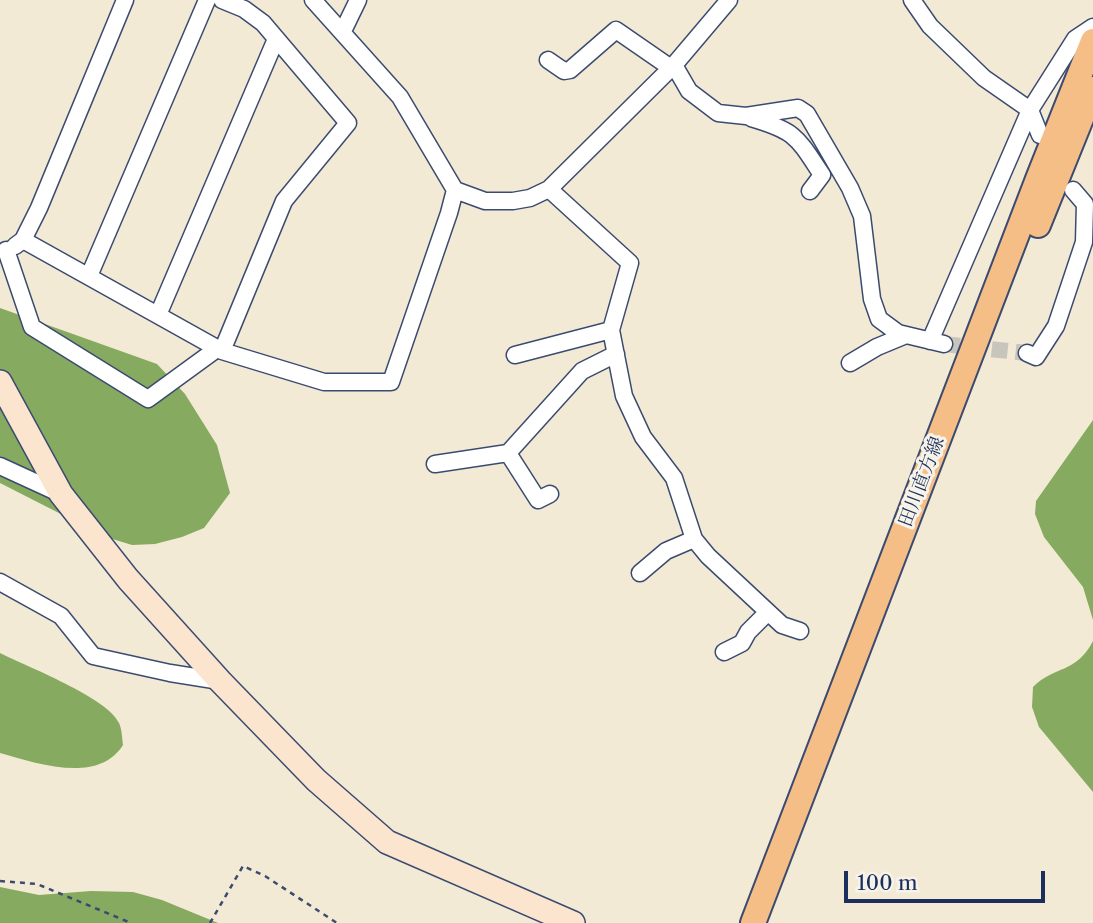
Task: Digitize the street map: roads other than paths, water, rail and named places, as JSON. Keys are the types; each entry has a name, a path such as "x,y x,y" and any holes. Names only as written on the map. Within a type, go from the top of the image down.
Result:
{"main road":[{"name":"田川直方線","path":"753,923 1093,41"},
{"name":"田川直方線","path":"768,923 1093,89"}],"street":[{"path":"125,0 39,208 23,240 3,250 32,327 148,399 220,349 284,201 348,123 263,23 244,9 222,0"},
{"path":"89,276 206,0"},
{"path":"313,0 400,97 454,190 485,201 513,201 549,190 673,66 729,0"},
{"path":"343,31 358,0"},
{"path":"912,0 930,26 984,78 1030,110 1040,135"},
{"path":"746,116 797,108 807,114 850,188 862,216 872,299 879,318 898,333 937,342 1030,110 1074,39 1093,27"},
{"path":"548,60 564,71 570,70 616,30 673,66 689,91 718,113 746,116 780,127 798,139 822,174 810,191"},
{"path":"158,315 276,39"},
{"path":"23,240 220,349 324,382 391,382 449,213 454,190"},
{"path":"549,190 630,263 611,330 624,396 643,437 674,478 694,540 782,625 800,631"},
{"path":"1027,353 1036,357 1056,326 1084,242 1089,206 1073,190"},
{"path":"515,355 611,330"},
{"path":"850,363 877,347 906,335"},
{"path":"435,464 508,453 582,371 616,354"},
{"path":"0,382 61,494 128,579 220,681 316,780 387,842 573,923"},
{"path":"508,453 538,500 550,494"},
{"path":"0,466 61,494"},
{"path":"640,573 666,551 694,540"},
{"path":"0,582 61,616 93,656 220,681"},
{"path":"724,652 742,643 748,632 768,612"}],"tunnel":[{"path":"944,344 1027,353"}]}
